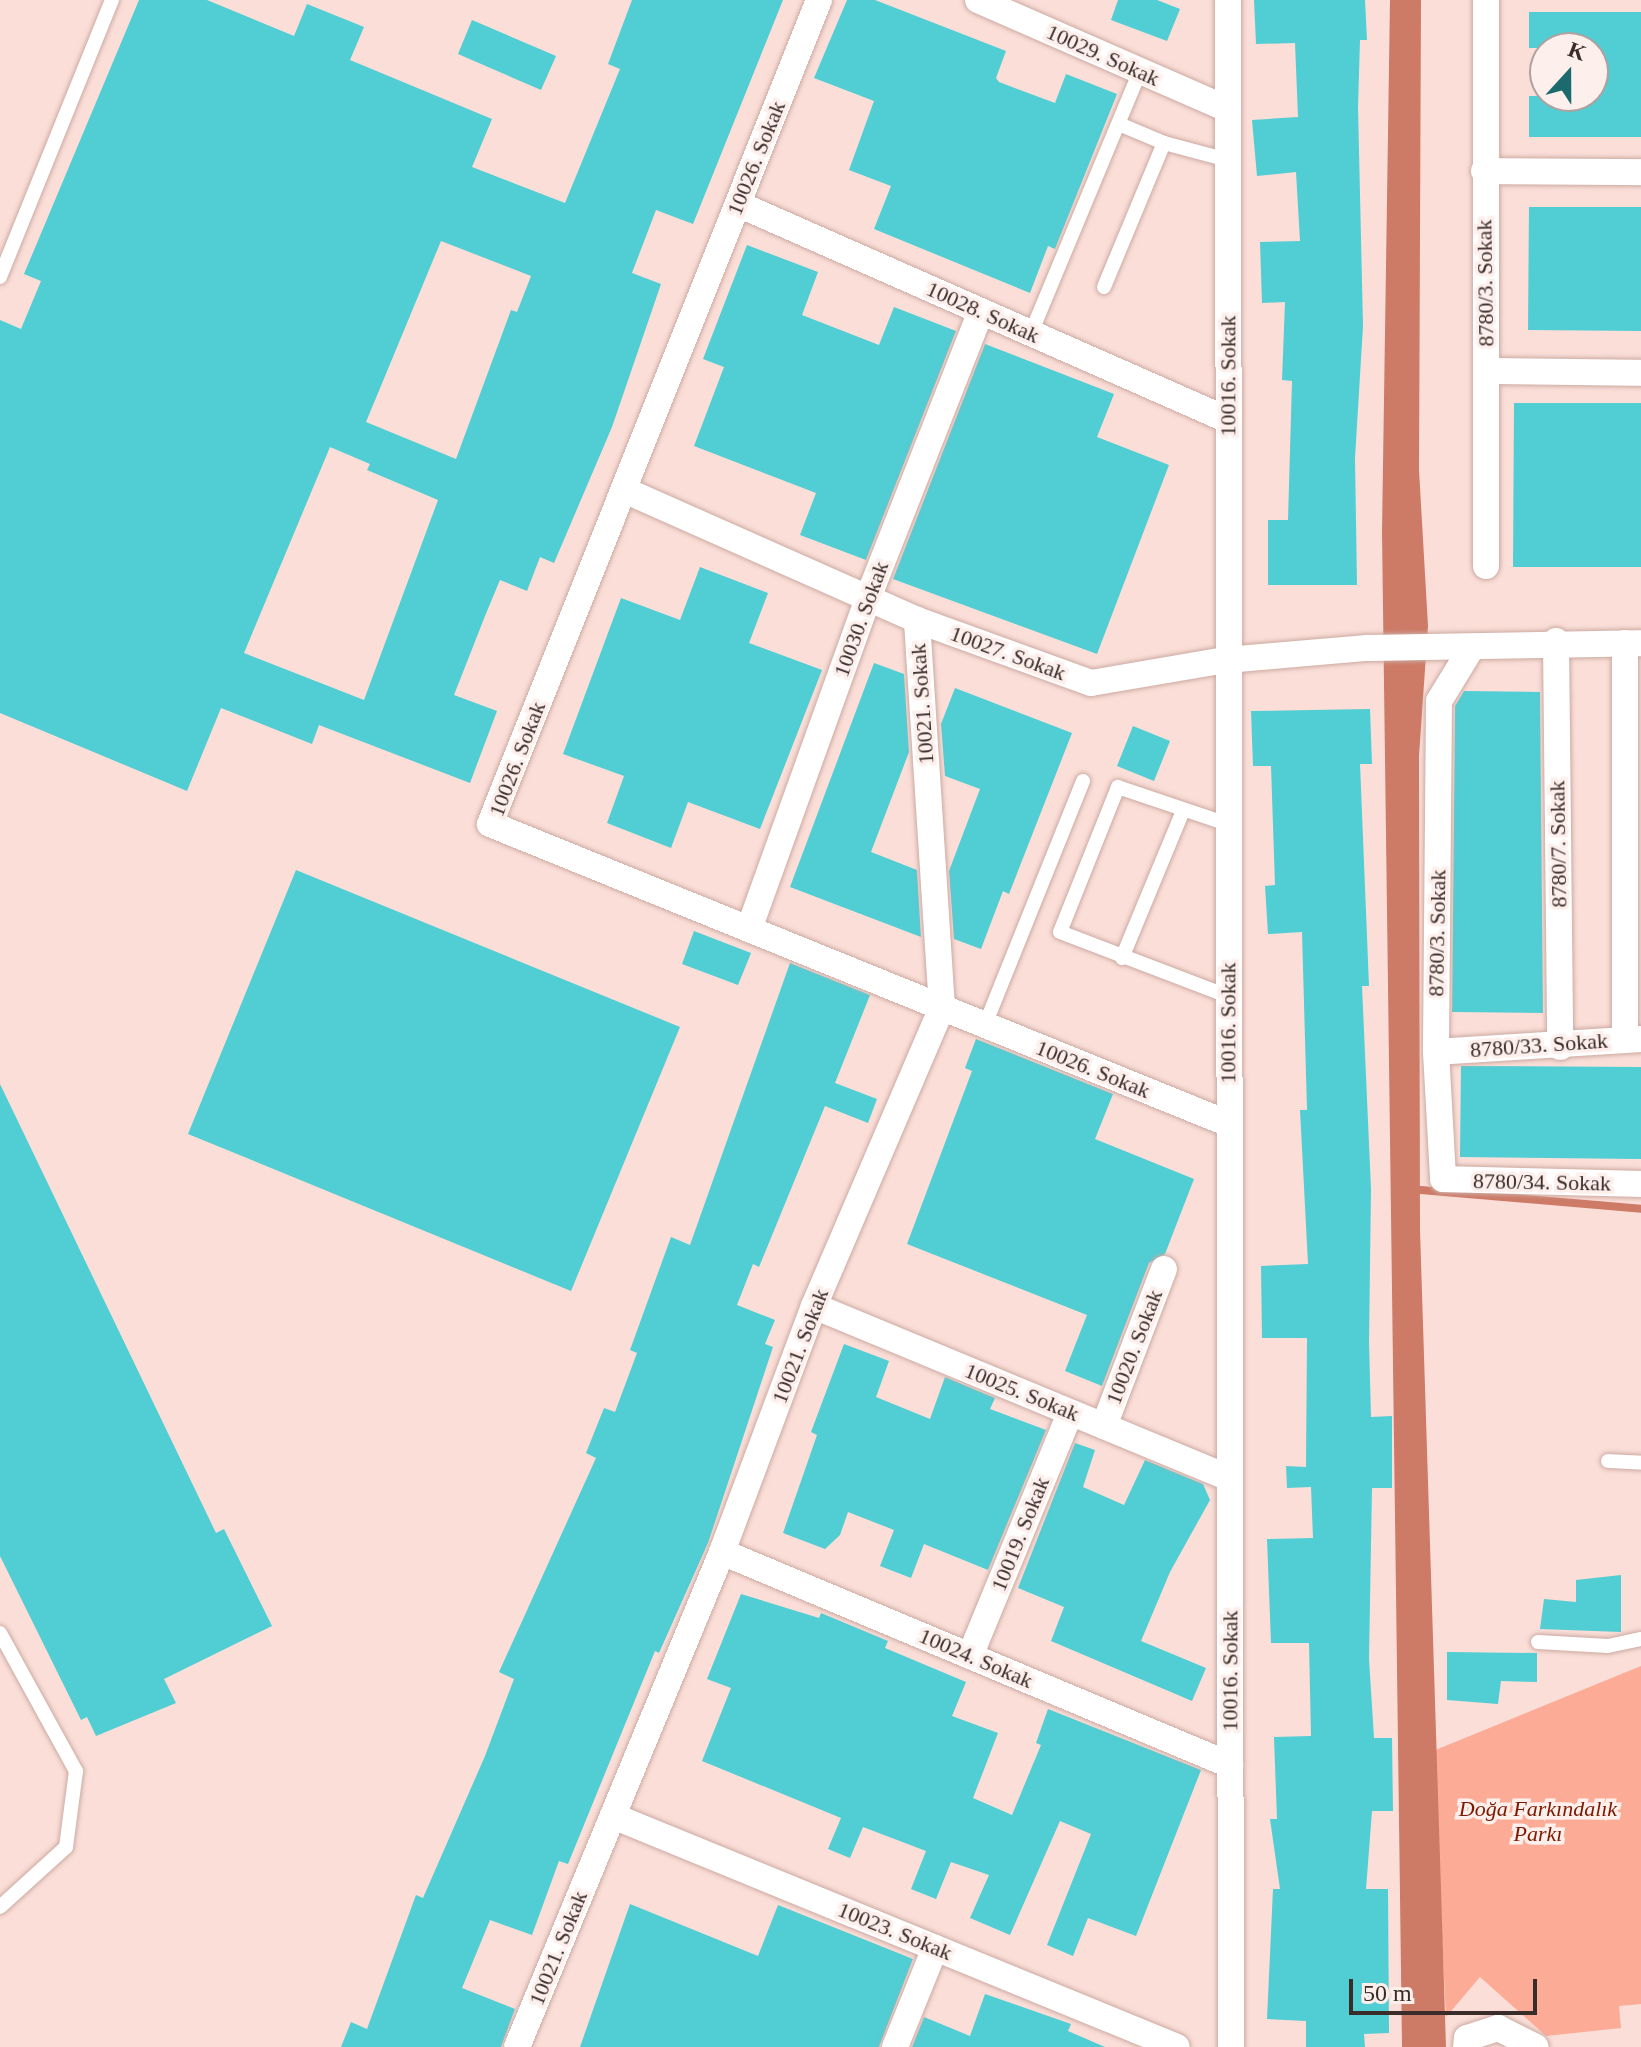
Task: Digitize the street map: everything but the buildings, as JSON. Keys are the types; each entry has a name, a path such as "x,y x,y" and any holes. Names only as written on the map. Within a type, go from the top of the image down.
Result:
{"street":[{"name":"10026. Sokak","path":"819,0 490,824 1229,1124"},
{"name":"10029. Sokak","path":"978,0 1228,109"},
{"name":"10016. Sokak","path":"1228,0 1226,660 1231,2047"},
{"name":"8780/3. Sokak","path":"1486,0 1486,566"},
{"path":"1484,171 1641,172"},
{"name":"10028. Sokak","path":"738,204 1228,420"},
{"name":"10030. Sokak","path":"749,929 868,598 981,311"},
{"path":"1486,371 1641,373"},
{"name":"10027. Sokak","path":"624,490 917,620 1091,683 1226,660 1367,648 1556,641 1633,643"},
{"name":"10021. Sokak","path":"517,2047 722,1552 814,1306 942,1008 917,620"},
{"name":"8780/7. Sokak","path":"1556,641 1560,1047"},
{"path":"1633,643 1633,1039"},
{"name":"8780/3. Sokak","path":"1443,1179 1436,1052 1439,701 1459,646"},
{"name":"8780/33. Sokak","path":"1436,1052 1560,1047 1633,1039"},
{"name":"8780/34. Sokak","path":"1443,1179 1641,1184"},
{"name":"10020. Sokak","path":"1104,1426 1164,1269"},
{"name":"10025. Sokak","path":"814,1306 1230,1478"},
{"name":"10019. Sokak","path":"970,1656 1070,1413"},
{"name":"10024. Sokak","path":"722,1552 1230,1765"},
{"name":"10023. Sokak","path":"613,1816 1177,2047"},
{"path":"895,2047 935,1948"},
{"path":"1466,2047 1467,2038 1498,2028 1536,2047"}],"lane":[{"path":"0,277 112,0"},
{"path":"1031,333 1140,71"},
{"path":"1119,124 1164,143 1228,160"},
{"path":"1104,287 1164,143"},
{"path":"985,1025 1083,781"},
{"path":"1227,824 1118,787 1060,932 1228,996"},
{"path":"1122,958 1183,811"},
{"path":"1608,1461 1641,1463"},
{"path":"0,1633 76,1771 66,1847 0,1907"},
{"path":"1538,1642 1608,1646 1641,1639"}],"green space":[{"name":"Doğa Farkındalık Parkı","path":"1641,1666 1641,2004 1619,2006 1621,2028 1546,2036 1480,1977 1446,2017 1433,1751"}],"shaded area":[{"path":"1390,0 1421,0 1419,470 1428,626 1419,756 1420,1230 1446,2047 1402,2047 1382,532"}],"waterway":[{"path":"1421,1190 1641,1209"}]}
